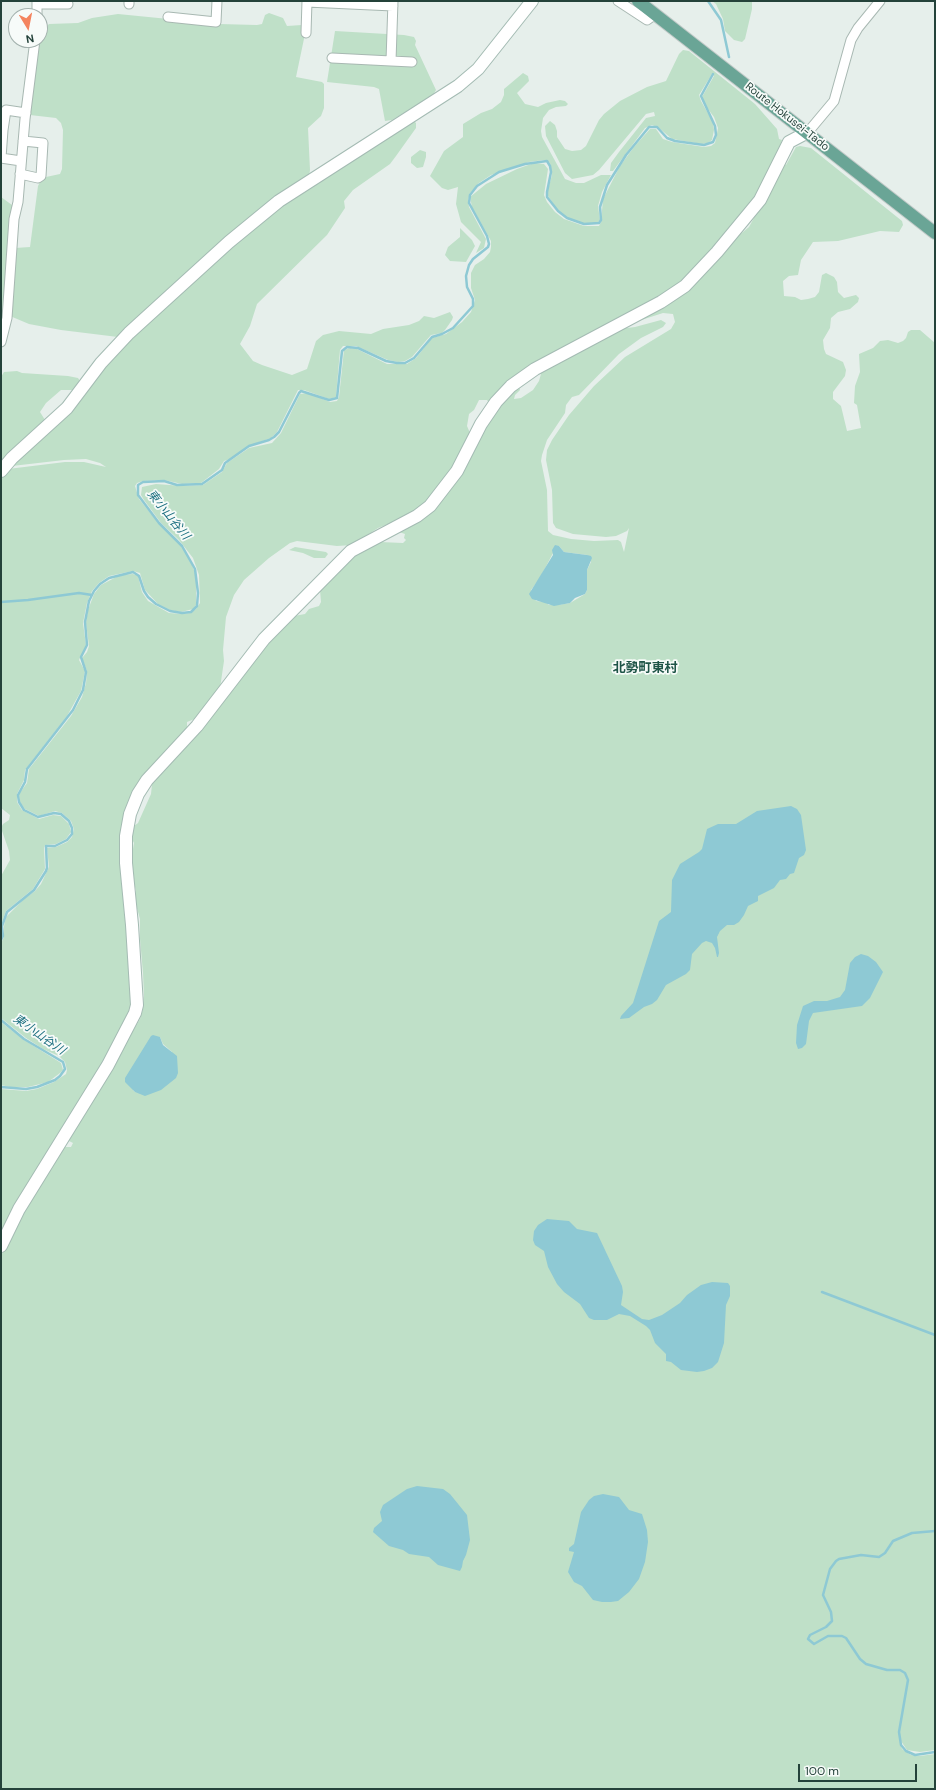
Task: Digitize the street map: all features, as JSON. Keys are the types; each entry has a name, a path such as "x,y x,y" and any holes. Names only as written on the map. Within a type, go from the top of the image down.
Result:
{"main road":[{"name":"Route Hokusei-Tado","path":"639,1 654,15 808,132 935,233"}],"street":[{"path":"168,17 216,22 217,1"},
{"path":"1,471 12,458 67,408 101,363 129,333 229,242 279,202 458,86 478,69 532,1"},
{"path":"618,1 647,20 654,15"},
{"path":"1,1246 19,1209 108,1065 135,1013 137,1004 126,863 126,836 130,814 138,794 147,780 197,726 264,639 351,551 417,516 430,506 457,471 481,424 496,402 511,386 535,368 661,302 685,286 722,247 760,200 789,142 808,132 834,101 850,40 880,1"},
{"path":"37,2 68,4"},
{"path":"306,33 307,2 393,3 391,61"},
{"path":"1,342 14,219 18,202 23,141 34,48"},
{"path":"332,58 412,62"},
{"path":"21,161 1,158 3,130 6,110 26,113"},
{"path":"20,174 38,178 41,176 43,143 23,141"}],"green space":[{"path":"712,1 752,1 752,9 745,39 742,42 734,40 725,31 723,19 716,4"},
{"path":"269,13 283,18 287,26 302,25 305,34 296,77 322,82 324,84 324,108 321,116 308,128 309,176 118,337 61,330 29,324 10,316 15,248 30,247 38,186 41,180 46,177 60,174 62,169 63,130 61,123 56,118 30,115 37,48 48,48 48,25 78,23 92,18 118,14 219,24 257,25 262,24 265,15"},
{"path":"335,31 404,35 414,37 416,41 415,45 436,90 433,95 392,120 385,121 379,89 374,87 327,82"},
{"path":"683,50 689,51 755,104 777,129 779,139 782,140 781,144 756,198 735,225 726,231 720,242 681,283 490,404 487,400 479,400 474,410 469,414 467,426 470,433 451,471 426,504 400,519 378,528 352,545 337,546 297,541 290,543 269,558 244,580 234,595 226,617 223,650 224,661 220,688 197,718 187,722 187,730 127,813 133,994 131,1014 1,1235 1,1089 26,1091 37,1089 54,1082 66,1074 67,1070 65,1062 59,1056 43,1049 26,1038 1,1018 1,943 4,937 6,917 41,884 49,867 47,848 56,847 67,842 72,837 74,829 71,821 62,813 55,811 39,816 25,809 20,802 19,794 27,783 29,769 71,716 82,697 86,683 87,671 82,658 87,652 89,646 86,623 88,610 94,594 101,585 120,575 133,574 138,576 142,592 148,601 169,613 190,613 196,609 200,603 199,575 193,558 179,540 161,523 144,500 141,495 142,487 156,484 183,486 203,485 222,472 227,463 249,448 272,443 281,433 300,394 308,393 330,402 337,401 339,397 344,350 350,348 357,349 387,364 407,364 416,358 432,338 446,334 462,322 471,312 475,300 471,288 471,273 475,265 484,259 490,252 491,247 491,241 472,207 470,197 486,184 517,169 534,163 544,164 548,169 544,195 547,202 555,212 564,219 584,226 599,226 601,222 603,199 620,166 650,129 656,129 663,139 672,142 704,147 711,146 715,143 718,128 714,117 705,105 702,97 714,76 712,74 699,95 713,122 714,130 712,140 708,143 702,144 672,139 659,128 652,125 645,128 613,171 610,171 611,163 646,118 655,116 654,112 646,114 599,170 593,175 572,179 565,173 546,136 545,126 550,121 555,125 557,137 565,149 572,151 581,150 586,146 599,120 620,101 647,87 666,81 679,54"},
{"path":"523,73 528,76 529,81 517,93 525,104 538,107 546,103 560,100 565,101 568,104 566,106 556,107 549,110 543,118 541,131 542,137 565,179 576,183 584,183 601,175 611,175 602,192 598,206 600,220 597,223 585,224 566,217 557,209 548,196 552,175 550,163 544,160 529,162 491,175 479,183 470,193 468,200 469,207 486,239 484,248 476,253 481,242 461,222 456,204 458,187 448,190 442,188 430,176 444,151 463,137 463,124 481,113 492,109 501,102 504,95 504,89"},
{"path":"413,120 416,123 416,128 390,164 353,190 344,201 345,208 327,235 257,304 250,326 240,344 253,361 292,375 307,369 316,341 323,335 339,331 371,334 383,329 409,325 419,321 424,316 434,318 450,312 453,317 452,320 442,333 431,335 412,357 405,361 398,362 388,360 356,346 343,346 340,350 336,397 329,399 304,390 298,390 277,432 271,438 248,446 230,459 224,461 219,469 201,483 182,484 164,480 143,481 137,483 135,486 139,499 160,525 181,546 189,558 196,575 196,605 193,609 181,612 170,610 158,604 145,590 140,573 133,571 109,576 99,583 92,591 87,603 83,623 86,645 79,660 85,671 81,691 67,716 25,770 24,780 17,794 17,802 22,810 39,819 53,815 61,816 69,824 71,832 66,839 56,844 45,845 45,869 33,889 6,911 1,925 1,876 10,860 9,851 1,828 3,824 9,820 10,815 1,808 1,478 8,469 65,462 84,462 106,467 100,463 86,459 12,466 12,464 71,413 125,342 227,251 283,204"},
{"path":"800,146 811,148 902,221 903,225 899,232 880,231 838,241 813,242 801,260 798,275 789,276 783,281 784,296 795,297 801,300 808,299 815,297 819,292 822,275 826,273 834,277 837,282 838,292 844,298 856,295 859,298 858,302 850,309 838,312 831,318 830,328 823,340 826,354 843,362 846,370 845,376 833,392 833,399 841,406 847,431 861,428 857,405 854,403 855,386 860,372 859,354 873,348 880,341 888,340 898,343 903,341 908,332 911,330 920,330 935,343 935,1750 920,1752 907,1750 899,1738 902,1749 911,1755 920,1756 935,1754 935,1789 1,1789 1,1256 10,1235 63,1147 71,1147 73,1143 69,1141 71,1134 140,1019 143,1009 144,996 143,973 140,919 135,901 136,890 132,877 132,855 134,843 131,837 134,826 138,823 151,794 152,784 193,737 265,646 294,616 305,614 309,609 319,606 321,602 320,590 338,574 348,560 364,548 380,542 403,543 406,540 404,538 405,534 399,532 420,519 477,441 498,408 519,386 520,390 515,395 514,399 521,398 533,390 539,381 541,374 539,372 623,326 627,328 635,327 661,320 666,323 663,327 641,338 619,354 579,395 572,397 566,405 565,413 547,440 541,461 547,490 548,531 553,535 571,539 594,541 618,540 621,542 624,552 629,528 627,531 616,536 606,537 573,534 556,528 553,523 552,490 546,460 547,450 569,415 594,386 625,357 671,329 675,322 673,314 663,313 635,322 749,227 784,163 786,165 796,147","holes":["559,546 564,552 587,555 591,562 587,570 587,590 585,594 570,603 549,605 545,602 536,601 531,590 540,578 553,553","160,1037 163,1044 172,1052 155,1091 151,1093 135,1092 133,1090"]},
{"path":"420,150 426,152 426,157 423,167 417,168 411,163 411,157"},
{"path":"1,197 12,205 14,211 5,314 2,314"},
{"path":"460,228 472,240 475,246 466,262 450,261 445,255 448,247 460,237"},
{"path":"17,371 22,373 68,376 78,378 80,381 73,390 61,390 46,403 40,412 45,420 1,464 1,377 4,372"},
{"path":"295,547 326,552 328,554 325,558 314,558 303,553 289,550"},
{"path":"1,1022 24,1040 61,1063 63,1070 48,1082 28,1087 10,1087 1,1085"}],"water":[{"path":"555,545 559,546 564,552 587,555 591,556 592,558 587,570 587,590 585,594 575,598 570,603 554,606 532,599 529,594 553,555 552,550"},
{"path":"791,806 797,809 801,815 806,850 804,855 799,858 794,873 790,874 786,879 780,880 774,888 758,896 758,901 748,906 739,922 734,925 727,925 720,931 717,937 718,957 712,943 706,941 702,943 692,954 690,970 686,974 666,985 657,1000 652,1004 644,1007 629,1018 620,1019 633,1003 659,921 671,912 672,880 680,864 702,849 707,829 718,824 736,824 757,811"},
{"path":"861,954 868,956 876,962 883,972 870,998 862,1006 813,1013 809,1021 806,1044 802,1048 798,1049 796,1043 797,1025 803,1006 814,1001 827,1001 840,997 845,990 850,963 855,957"},
{"path":"153,1035 160,1037 163,1045 177,1056 178,1073 176,1078 161,1090 145,1096 135,1092 125,1082 125,1078"},
{"path":"547,1219 569,1221 577,1229 597,1233 622,1286 623,1292 621,1305 642,1319 649,1320 662,1315 680,1303 687,1295 701,1285 712,1282 728,1283 730,1286 730,1296 726,1305 724,1343 718,1362 712,1368 704,1371 697,1372 681,1370 671,1362 666,1361 666,1354 655,1343 650,1330 630,1316 619,1314 607,1320 594,1320 589,1318 580,1304 564,1292 557,1284 548,1267 544,1251 535,1245 533,1240 534,1231 538,1225"},
{"path":"417,1486 443,1489 450,1494 467,1515 470,1540 460,1571 438,1565 429,1557 409,1554 403,1550 389,1546 373,1532 374,1528 382,1521 380,1512 383,1505 407,1489"},
{"path":"603,1494 619,1497 629,1510 642,1514 647,1530 648,1542 645,1562 639,1579 629,1592 618,1601 611,1602 593,1600 582,1586 574,1582 568,1572 574,1552 569,1551 569,1548 574,1544 581,1512 589,1500 594,1496"}],"waterway":[{"name":"東小山谷川","path":"708,1 721,20 729,57"},
{"name":"東小山谷川","path":"1,940 3,936 2,926 7,912 34,890 46,871 46,846 55,846 67,840 72,834 72,828 69,821 61,814 54,813 38,817 24,810 19,802 18,795 25,782 27,769 73,710 83,690 86,672 81,657 87,645 85,622 89,601 94,591 100,584 109,578 133,572 139,576 144,591 156,604 170,611 182,613 191,612 197,606 198,593 195,569 182,546 159,523 138,495 138,485 143,482 164,481 177,485 202,484 222,470 225,463 249,446 274,437 279,432 301,391 329,400 337,398 342,351 347,347 358,348 386,361 397,363 405,363 414,358 432,337 453,328 473,306 473,299 467,287 466,276 469,265 473,259 488,247 489,244 487,236 469,203 470,195 477,186 499,172 525,164 547,161 551,172 547,197 558,211 567,218 584,224 599,223 601,220 600,207 607,185 626,155 649,127 657,127 667,138 675,141 704,145 713,142 716,135 715,126 701,96 713,74"},
{"path":"1,602 79,593 92,595"},
{"name":"東小山谷川","path":"1,1020 24,1039 63,1062 65,1069 55,1080 37,1087 26,1089 1,1087"},
{"path":"822,1292 935,1335"},
{"name":"東小山谷川","path":"935,1531 912,1533 893,1541 885,1553 879,1557 861,1555 839,1559 836,1561 830,1569 823,1595 831,1612 832,1621 826,1627 810,1635 808,1639 814,1644 828,1636 842,1636 846,1638 860,1659 866,1664 887,1670 900,1670 905,1673 908,1680 899,1732 901,1745 906,1751 915,1755 935,1752"}],"district":[{"name":"北勢町東村","path":"645,669"}]}
